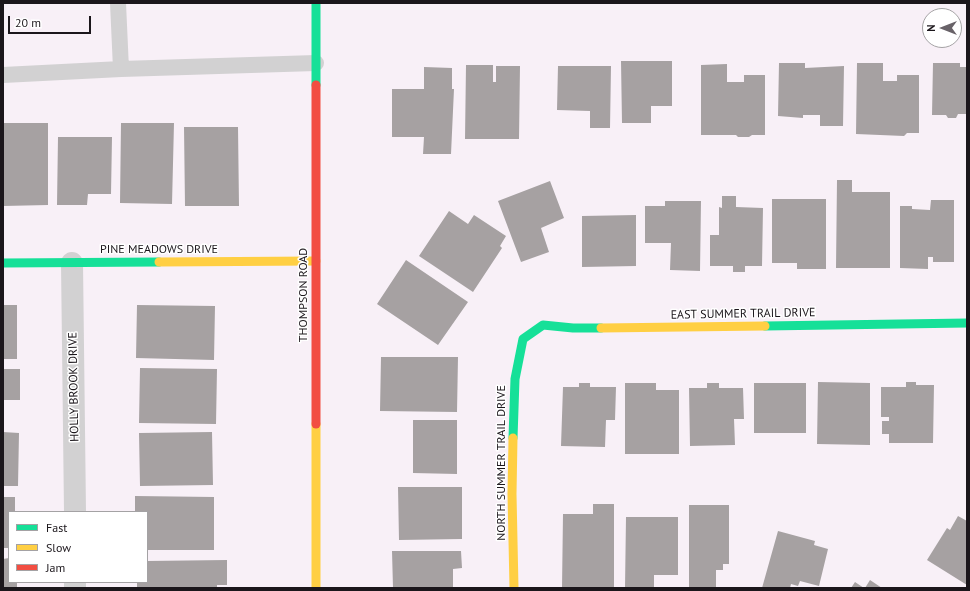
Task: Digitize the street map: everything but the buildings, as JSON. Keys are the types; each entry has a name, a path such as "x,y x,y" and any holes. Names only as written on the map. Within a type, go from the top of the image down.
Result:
{"street":[{"name":"THOMPSON ROAD","path":"316,3 316,588"},
{"name":"PINE MEADOWS DRIVE","path":"3,263 316,261"},
{"name":"HOLLY BROOK DRIVE","path":"72,263 75,511"},
{"name":"EAST SUMMER TRAIL DRIVE","path":"523,339 543,325 573,328 967,323"},
{"name":"NORTH SUMMER TRAIL DRIVE","path":"514,588 512,494 515,379 523,339"}],"lane":[{"path":"118,3 121,69"},
{"path":"3,75 121,69 316,63"}],"traffic: fast":[{"path":"316,3 316,85"},
{"path":"3,263 159,262"},
{"path":"765,326 967,323"},
{"path":"513,438 515,379 523,339 543,325 573,328 601,328"}],"traffic: slow":[{"path":"159,262 316,261"},
{"path":"601,328 765,326"},
{"path":"316,424 316,588"},
{"path":"513,438 512,494 514,588"}],"traffic: jam":[{"path":"316,85 316,424"}]}
